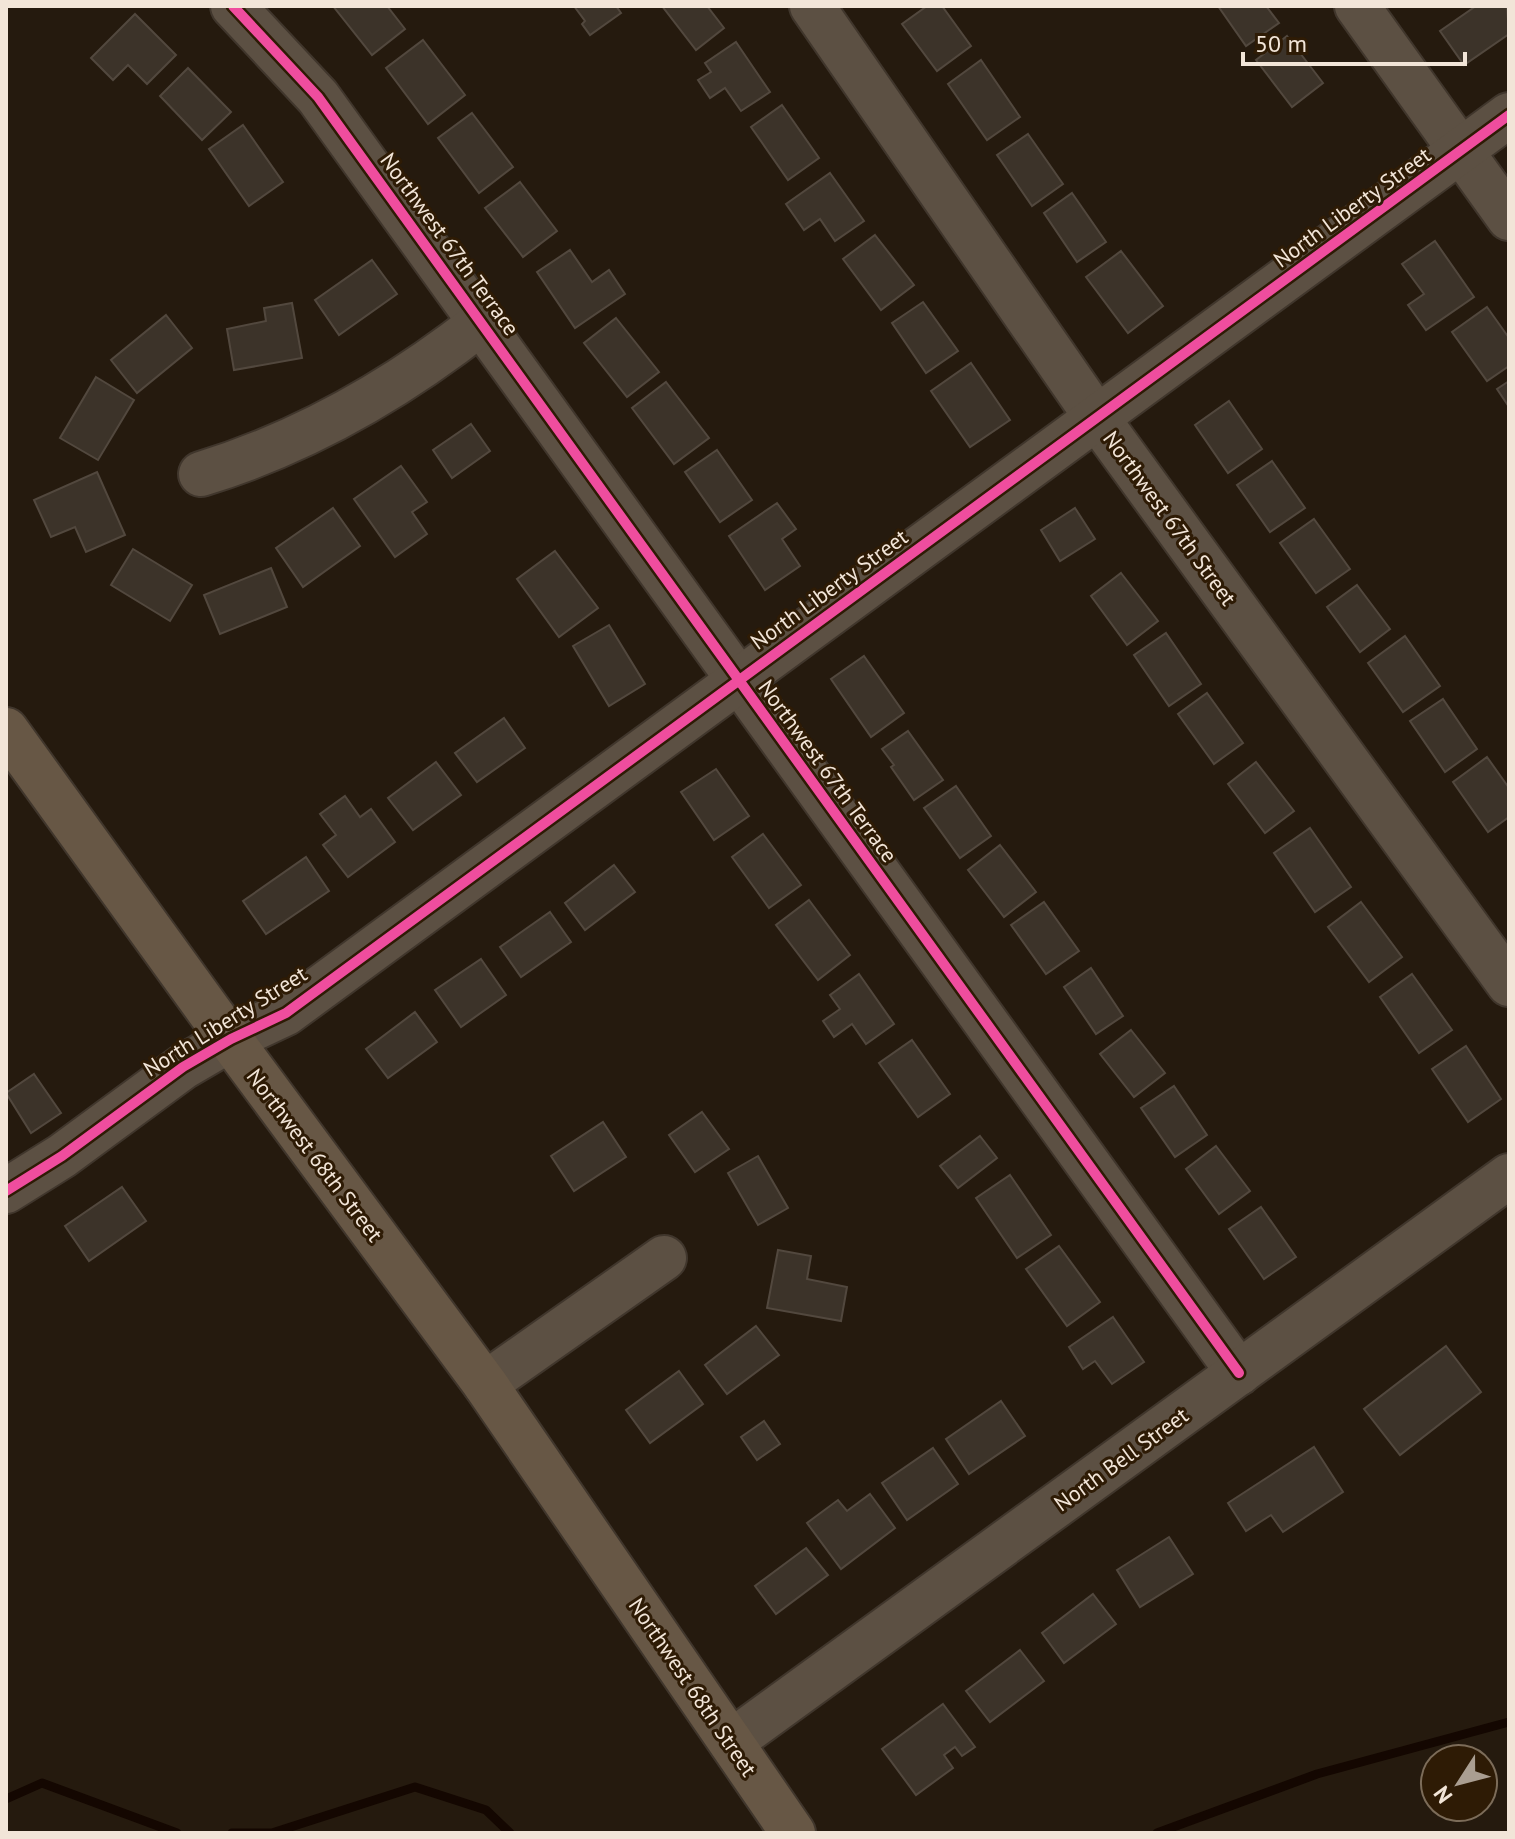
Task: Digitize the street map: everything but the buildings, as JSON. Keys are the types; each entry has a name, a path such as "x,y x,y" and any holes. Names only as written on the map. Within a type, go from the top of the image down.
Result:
{"main road":[{"name":"Northwest 68th Street","path":"6,730 485,1384 793,1833"}],"street":[{"name":"Northwest 67th Terrace","path":"233,6 318,97 1239,1373"},
{"name":"Northwest 67th Street","path":"812,6 1097,418 1509,984"},
{"path":"1357,6 1509,218"},
{"name":"North Liberty Street","path":"6,1191 62,1156 183,1067 231,1039 286,1013 1509,115"},
{"path":"201,474 300,437 370,401 436,358 482,322"},
{"name":"North Bell Street","path":"731,1742 1509,1176"},
{"path":"485,1384 664,1258"}],"waterway":[{"path":"1157,1833 1317,1774 1509,1722"},
{"path":"6,1799 42,1783 177,1833"},
{"path":"232,1833 272,1833 415,1787 486,1810 510,1833"}],"cycle path":[{"path":"233,6 318,97 1239,1373"},
{"path":"6,1191 62,1156 183,1067 231,1039 286,1013 1509,115"}]}
